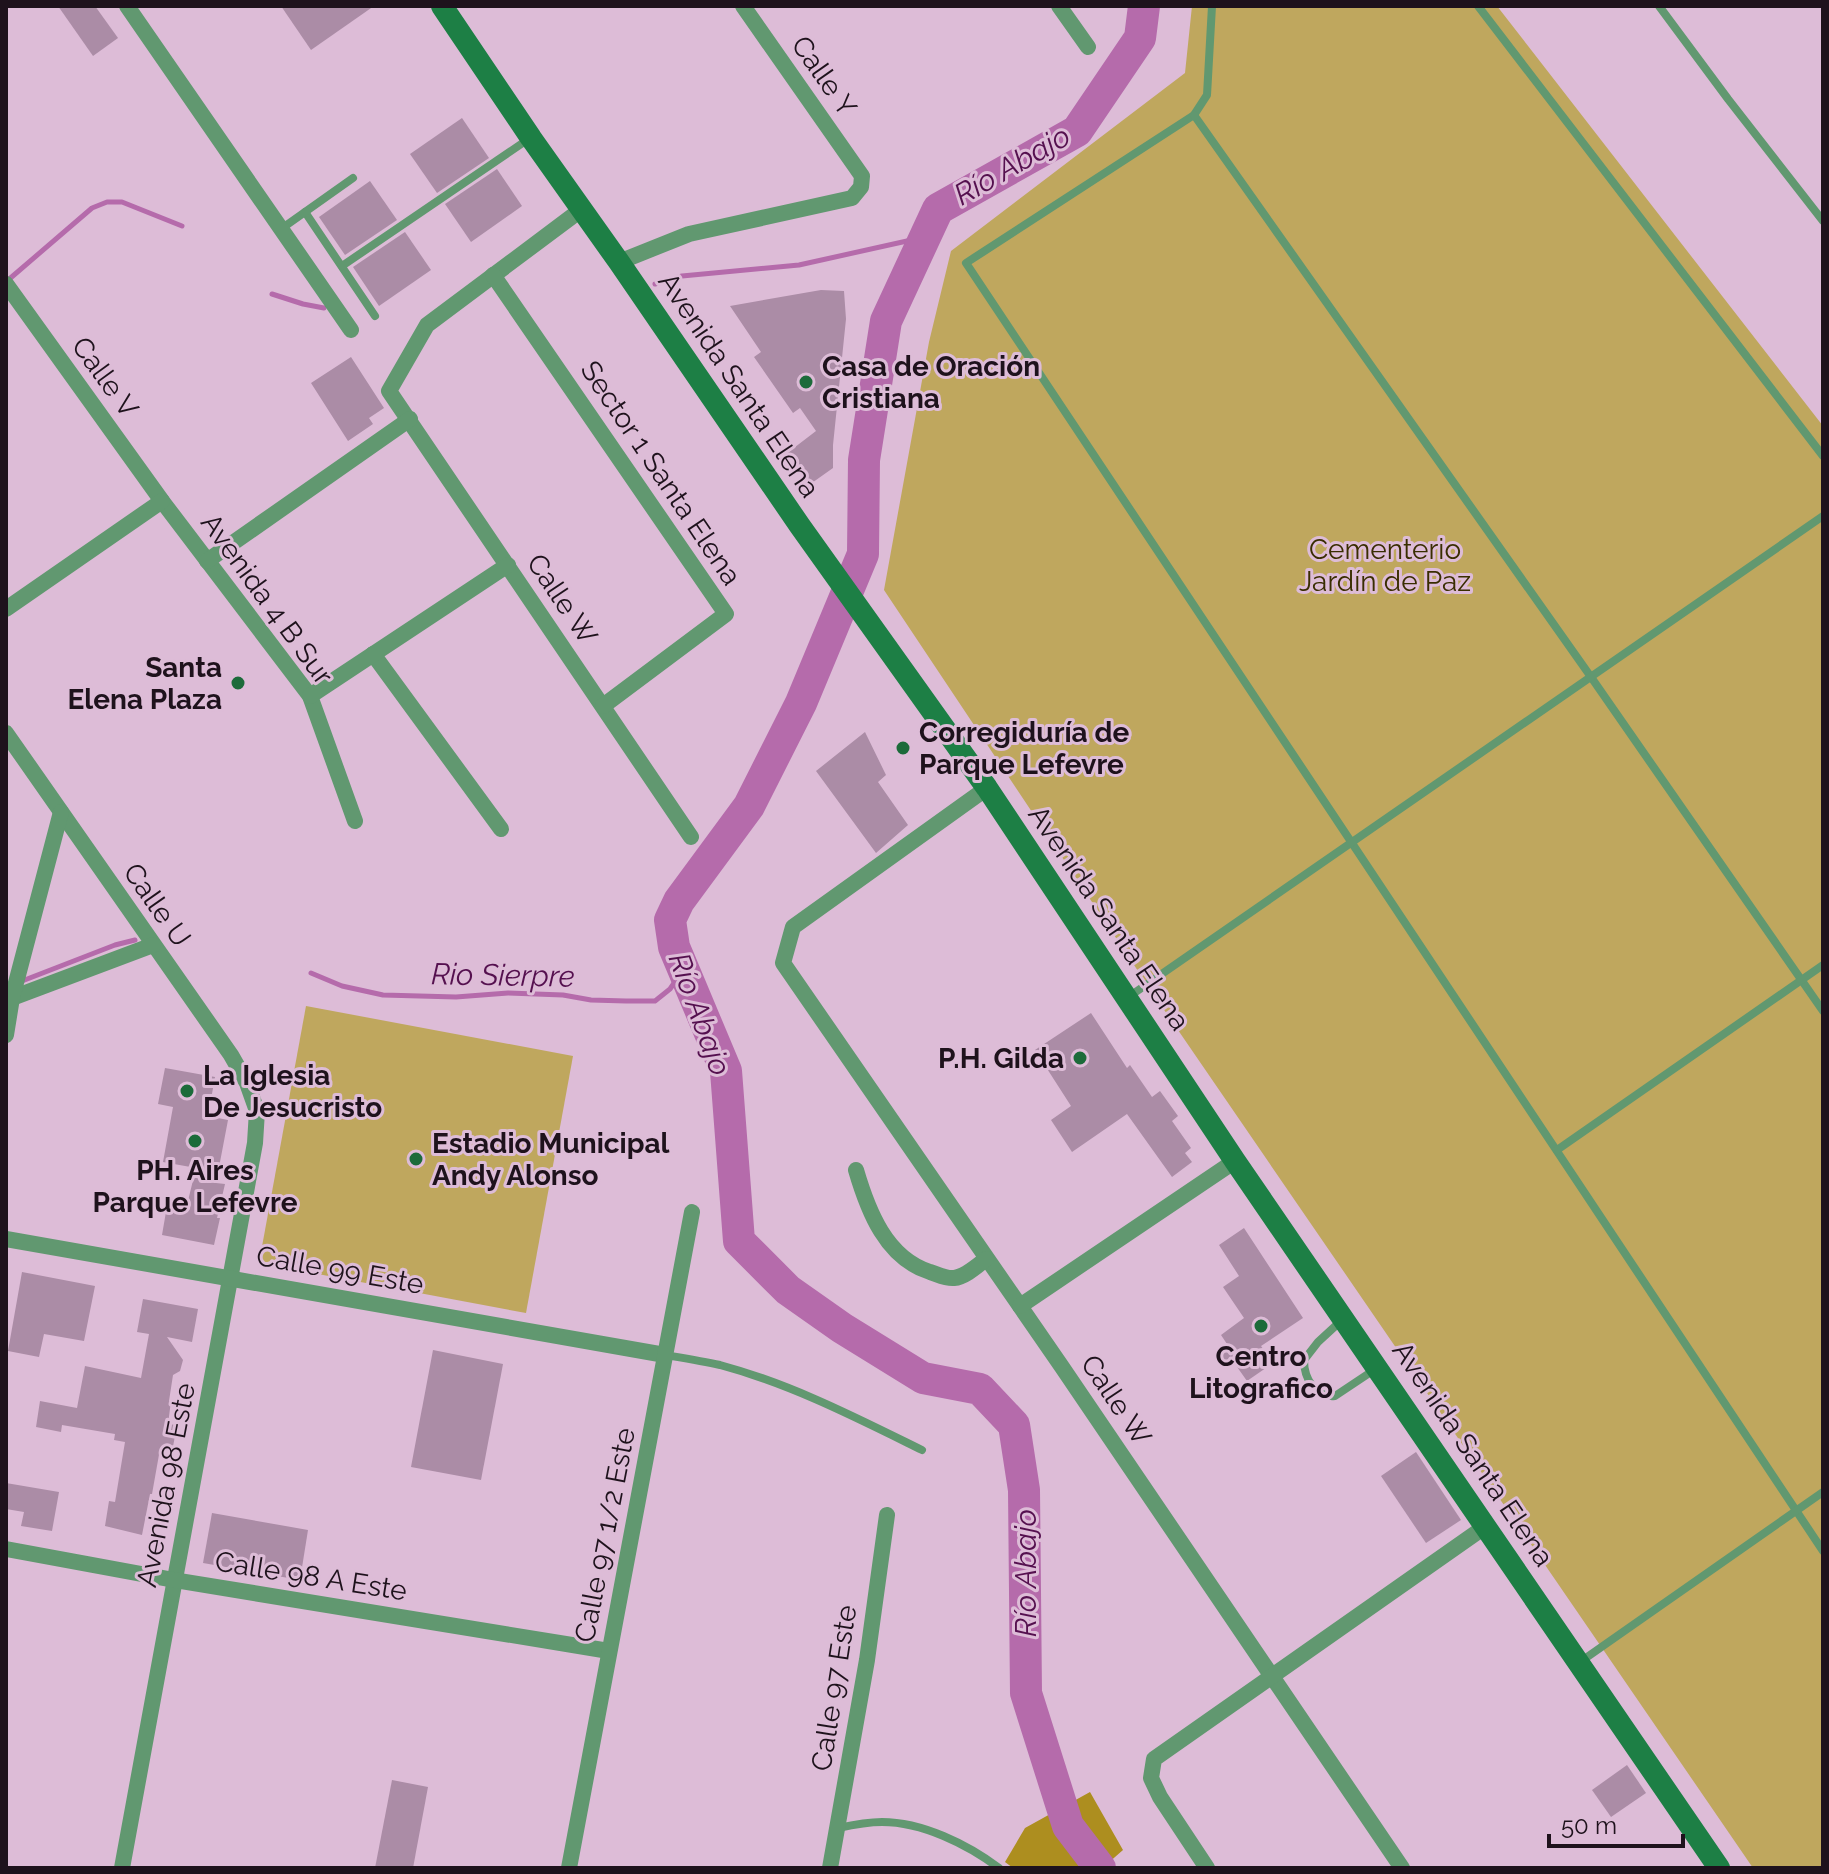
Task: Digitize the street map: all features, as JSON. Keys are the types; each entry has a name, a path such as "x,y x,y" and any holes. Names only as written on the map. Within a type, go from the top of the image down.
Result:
{"street":[{"path":"127,6 351,330"},
{"name":"Avenida Santa Elena","path":"442,6 800,526 987,788 1235,1161 1719,1868"},
{"name":"Calle Y","path":"619,262 689,234 852,198 861,187 862,176 743,6"},
{"path":"1059,6 1088,47"},
{"path":"493,275 582,209"},
{"name":"Calle W","path":"493,275 427,325 389,391 691,837"},
{"name":"Sector 1 Santa Elena","path":"493,275 726,614 603,706"},
{"name":"Calle V","path":"7,286 162,501"},
{"path":"207,561 410,419"},
{"path":"6,609 162,501"},
{"name":"Avenida 4 B Sur","path":"162,501 310,696 355,821"},
{"path":"310,696 508,565"},
{"path":"373,654 501,829"},
{"name":"Calle U","path":"6,733 231,1055 247,1083 257,1111"},
{"name":"Calle W","path":"987,788 793,927 783,963 1402,1868"},
{"path":"6,1035 13,995 61,812"},
{"path":"13,995 153,945"},
{"name":"Avenida 98 Este","path":"122,1868 255,1143 257,1111"},
{"path":"1020,1306 1235,1161"},
{"path":"856,1170 865,1200 887,1243 915,1267 951,1279 986,1259"},
{"name":"Calle 97 1/2 Este","path":"569,1868 692,1212"},
{"name":"Calle 99 Este","path":"6,1239 665,1355"},
{"name":"Calle 97 Este","path":"830,1868 867,1660 887,1515"},
{"path":"1207,1868 1160,1797 1151,1778 1154,1759 1486,1526"},
{"name":"Calle 98 A Este","path":"6,1549 174,1580 609,1651"}],"lane":[{"path":"1212,6 1207,95 1194,115 966,263 1823,1551"},
{"path":"1478,6 1823,456"},
{"path":"1659,6 1823,221"},
{"path":"1194,115 1823,1011"},
{"path":"342,266 531,138"},
{"path":"281,229 353,178"},
{"path":"305,212 375,316"},
{"path":"1127,998 1823,516"},
{"path":"1557,1150 1823,965"},
{"path":"1343,1318 1304,1360 1307,1377 1320,1395 1335,1396 1378,1368"},
{"path":"665,1355 720,1365 796,1391 922,1450"},
{"path":"1580,1663 1823,1492"},
{"path":"837,1829 884,1822 915,1827 947,1838 999,1868"}],"green space":[{"name":"Cementerio Jardín de Paz","path":"1192,6 1497,6 1823,426 1823,1868 1753,1868 1156,998 884,590 929,342 951,251 1185,73"},
{"name":"Estadio Municipal Andy Alonso","path":"306,1006 573,1056 526,1313 259,1263"}],"shaded area":[{"path":"1090,1792 1123,1850 1107,1864 1110,1868 1013,1868 1005,1862 1025,1828"}],"building":[{"path":"58,6 95,6 118,38 93,56"},
{"path":"281,6 374,6 311,50"},
{"path":"462,118 489,158 437,193 410,154"},
{"path":"497,169 522,206 471,242 445,204"},
{"path":"370,181 397,220 345,255 319,217"},
{"path":"405,232 431,270 379,306 353,267"},
{"name":"Casa de Oración Cristiana","path":"821,290 844,291 846,319 833,468 809,485 786,454 816,431 800,408 793,413 754,357 761,352 730,306"},
{"path":"351,357 384,408 369,418 373,424 348,441 311,383"},
{"path":"865,732 886,775 878,782 908,825 876,853 816,771"},
{"path":"1091,1013 1127,1068 1130,1065 1152,1097 1160,1091 1178,1116 1172,1121 1191,1148 1185,1153 1192,1162 1172,1177 1127,1114 1072,1152 1051,1120 1071,1106 1035,1050"},
{"path":"165,1068 215,1077 208,1116 228,1120 216,1183 225,1184 214,1245 162,1235 167,1206 186,1209 196,1168 163,1162 173,1107 158,1104"},
{"path":"1244,1228 1303,1318 1261,1346 1273,1363 1247,1381 1235,1364 1229,1368 1217,1351 1227,1344 1221,1335 1244,1318 1223,1287 1239,1276 1219,1245"},
{"path":"22,1272 95,1286 84,1341 44,1334 39,1357 8,1351"},
{"path":"143,1299 198,1309 192,1342 167,1337 183,1360 180,1371 173,1375 169,1401 168,1424 177,1425 172,1452 160,1449 142,1535 105,1526 109,1501 115,1502 125,1442 114,1440 115,1434 62,1425 61,1432 36,1427 40,1401 77,1408 85,1366 141,1378 149,1334 137,1332"},
{"path":"433,1350 503,1364 481,1480 411,1467"},
{"path":"1416,1452 1461,1520 1426,1543 1381,1476"},
{"path":"6,1483 59,1492 52,1531 21,1526 24,1512 6,1509"},
{"path":"212,1513 308,1530 300,1580 203,1563"},
{"path":"1627,1765 1646,1793 1611,1817 1592,1790"},
{"path":"392,1780 428,1787 413,1868 375,1868"}],"waterway":[{"name":"Río Abajo","path":"1100,1868 1068,1826 1026,1693 1024,1490 1014,1425 980,1389 923,1378 842,1328 788,1290 739,1241 726,1071 674,947 670,920 679,901 749,806 801,703 863,554 864,460 886,321 938,209 1077,131 1140,38 1144,6"},
{"path":"7,281 92,208 107,202 122,202 182,226"},
{"path":"655,284 682,276 799,265 925,237"},
{"path":"272,294 324,308"},
{"name":"Rio Sierpre","path":"22,981 135,940"},
{"name":"Rio Sierpre","path":"311,973 342,986 383,995 456,997 508,993 563,995 591,1000 655,1001 670,989 683,970"}],"place":[{"name":"Casa de Oración Cristiana","path":"806,382"},
{"name":"Santa Elena Plaza","path":"238,683"},
{"name":"Corregiduría de Parque Lefevre","path":"903,748"},
{"name":"P.H. Gilda","path":"1080,1058"},
{"name":"La Iglesia De Jesucristo","path":"187,1091"},
{"name":"PH. Aires Parque Lefevre","path":"195,1141"},
{"name":"Estadio Municipal Andy Alonso","path":"416,1159"},
{"name":"Centro Litografico","path":"1261,1326"}]}
